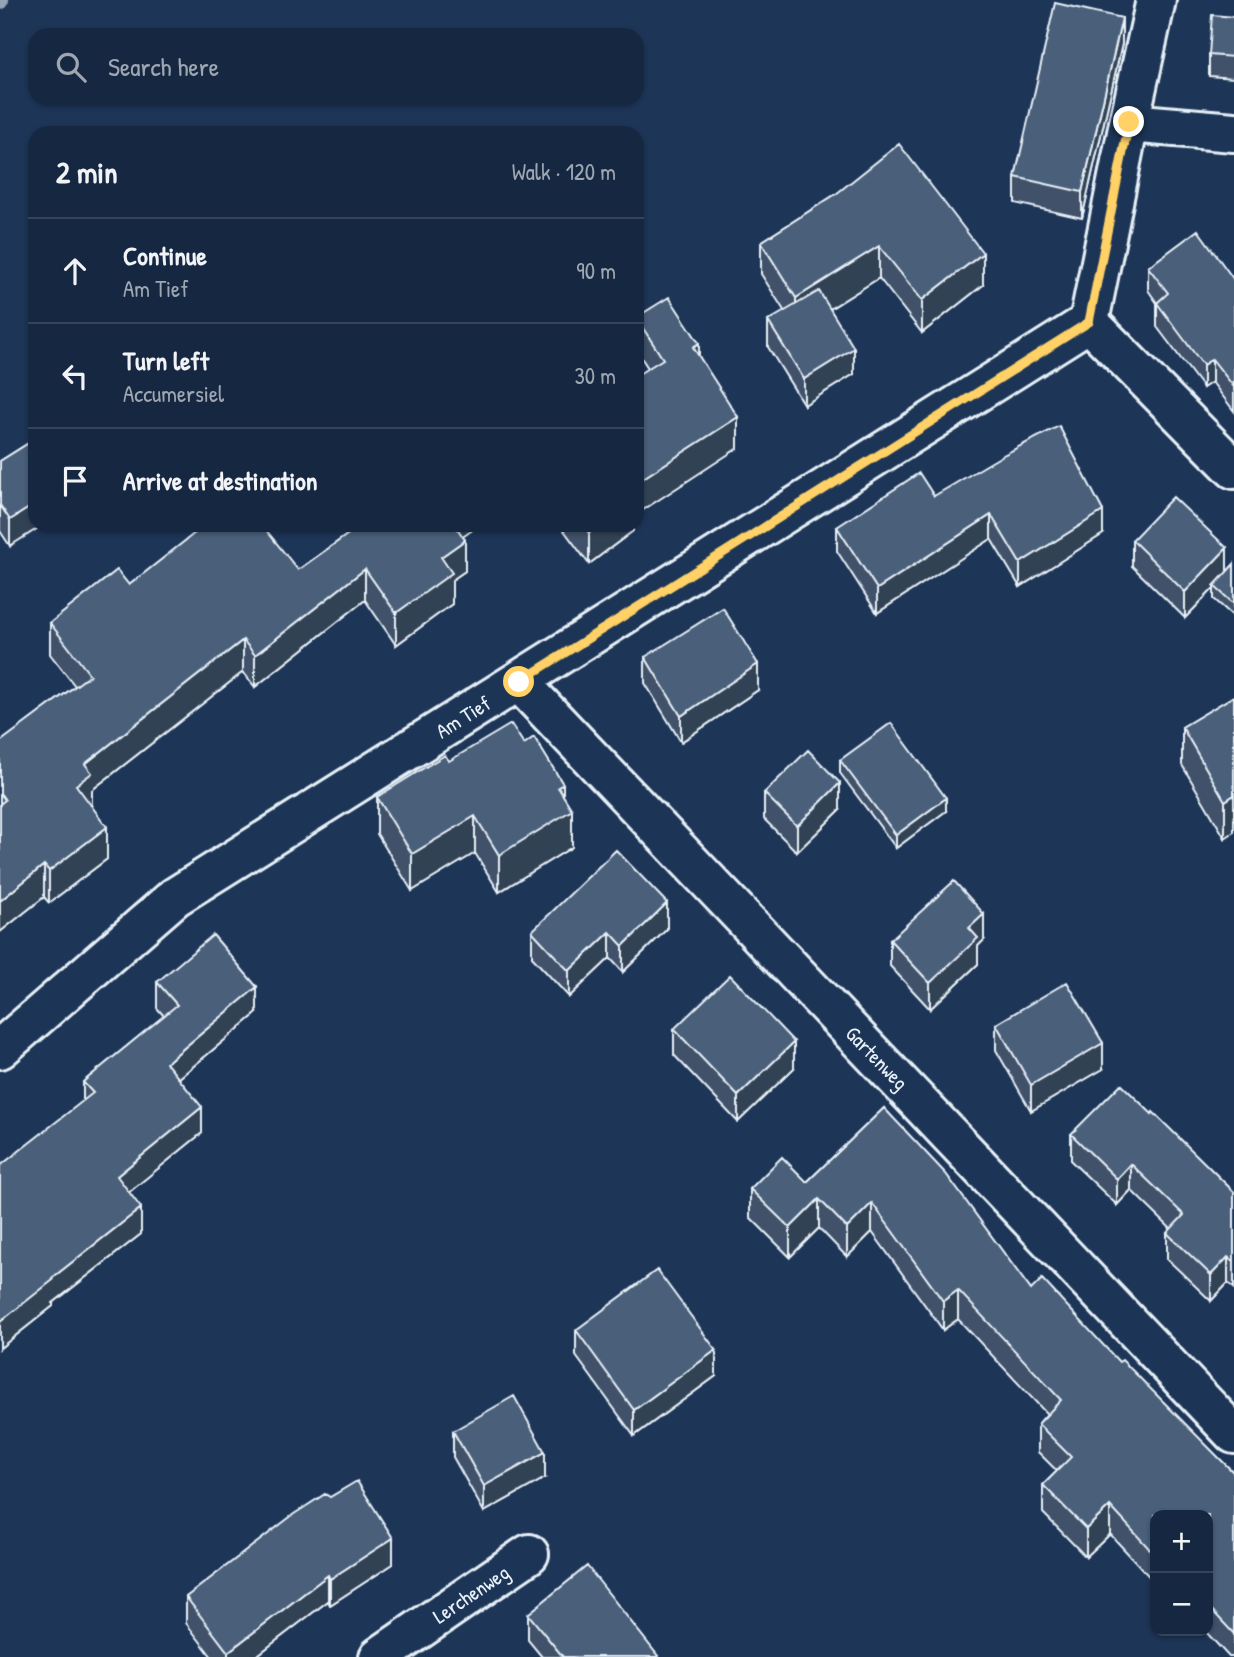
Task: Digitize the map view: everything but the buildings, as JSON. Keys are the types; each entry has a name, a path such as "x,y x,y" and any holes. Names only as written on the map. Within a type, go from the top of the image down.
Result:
{"street":[{"path":"1156,0 1089,322 1234,469"},
{"path":"1129,122 1234,132"},
{"name":"Am Tief","path":"0,1049 175,897 1089,322"},
{"name":"Gartenweg","path":"519,682 1234,1434"},
{"name":"Lerchenweg","path":"379,1657 529,1554"}],"route":[{"path":"519,682 1089,322 1129,122"}]}
